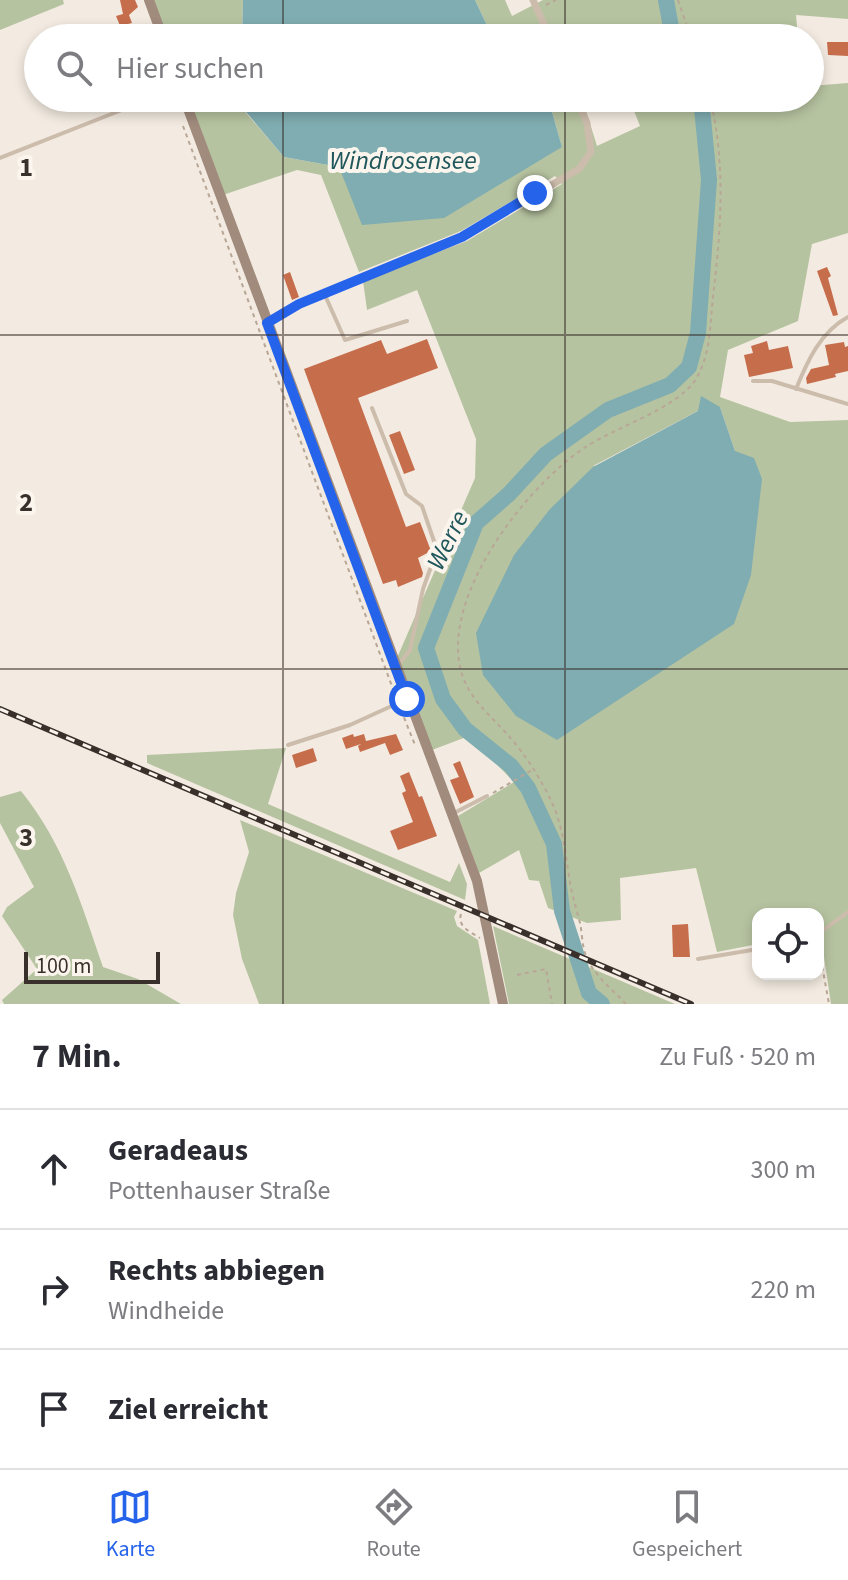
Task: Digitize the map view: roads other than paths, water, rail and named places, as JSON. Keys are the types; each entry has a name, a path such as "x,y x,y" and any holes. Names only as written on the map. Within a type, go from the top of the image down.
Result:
{"street":[{"path":"149,0 158,24"},
{"path":"533,0 544,24"},
{"path":"189,112 396,668 402,700 451,813 484,906 503,1004"},
{"path":"267,323 299,304 462,237 579,169 591,152 582,112"}],"lane":[{"path":"0,158 117,112"},
{"path":"324,293 345,340 407,321"},
{"path":"796,389 807,361 829,331 848,317"},
{"path":"753,381 772,381 848,404"},
{"path":"372,408 406,494 422,506 437,550 423,589 410,650 396,668"},
{"path":"288,745 350,725 402,700"},
{"path":"451,813 472,806 487,796"},
{"path":"824,930 848,912"},
{"path":"698,959 752,950"}],"water":[{"path":"243,0 475,0 486,24 242,24"},
{"name":"Windrosensee","path":"246,112 552,112 562,147 444,218 362,225 339,167 284,157"},
{"path":"701,396 720,407 735,451 754,458 762,479 751,575 734,624 557,740 516,716 483,675 476,633 514,555 550,509 593,467 698,411"}],"waterway":[{"name":"Werre","path":"666,0 670,24"},
{"name":"Werre","path":"602,1004 589,993 562,911 554,844 528,788 511,766 465,729 443,699 426,648 476,523 509,494 546,454 608,410 670,385 689,367 698,333 709,180 702,112"}],"railway":[{"path":"0,709 691,1004"}]}
